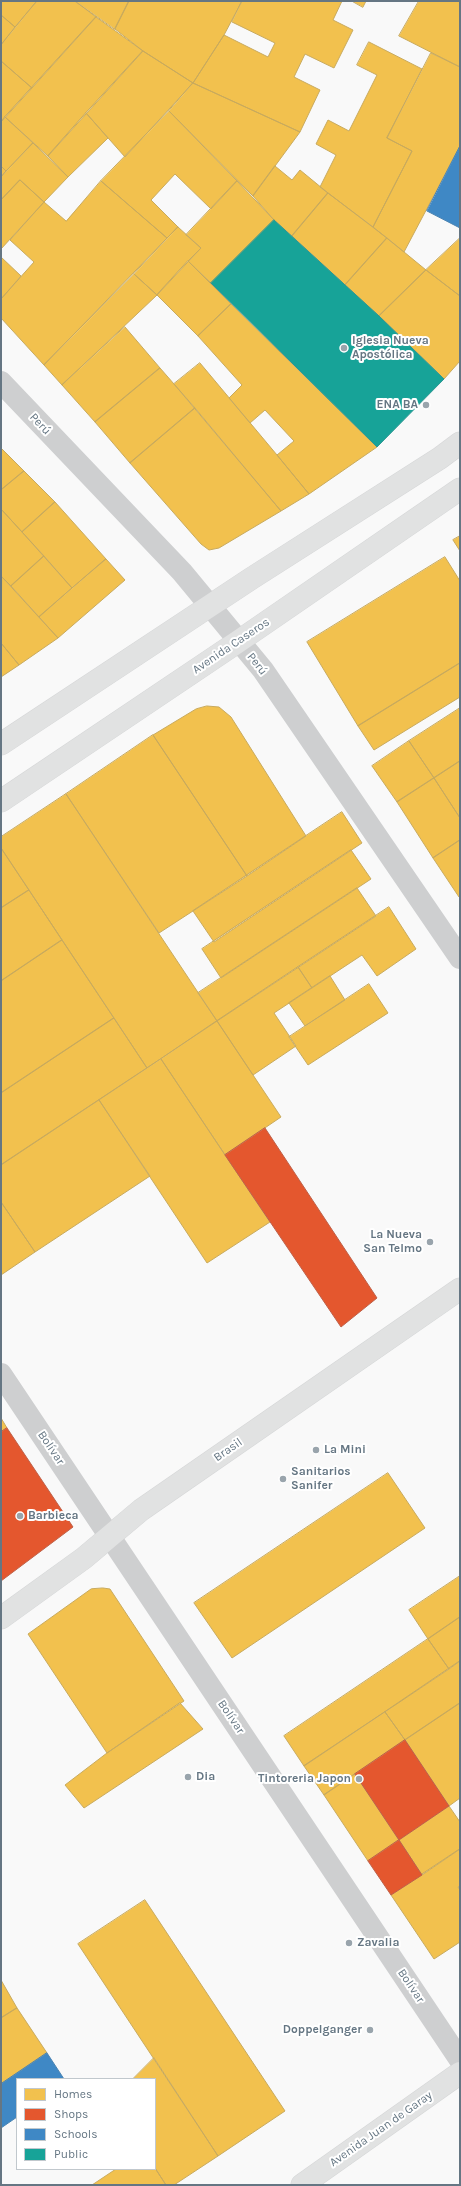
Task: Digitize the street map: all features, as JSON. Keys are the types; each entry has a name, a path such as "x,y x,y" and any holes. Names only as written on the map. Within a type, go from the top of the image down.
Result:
{"main road":[{"path":"1,744 440,458 460,443"},
{"name":"Avenida Caseros","path":"1,800 239,641 460,489"},
{"name":"Brasil","path":"1,1618 110,1536 141,1510 460,1289"},
{"name":"Avenida Juan de Garay","path":"302,2185 460,2073"}],"street":[{"name":"Perú","path":"1,382 182,572 263,670 460,958"},
{"name":"Bolívar","path":"1,1374 460,2060"}],"building: Homes":[{"path":"1,1 37,1 15,27 1,15"},
{"path":"37,1 75,1 96,17 32,88 1,61 1,45"},
{"path":"75,1 129,1 115,29"},
{"path":"129,1 242,1 224,35 193,83 143,51 115,29"},
{"path":"242,1 342,1 333,20 353,30 334,68 305,54 294,77 320,90 300,132 193,83 224,35 268,57 275,43 232,22"},
{"path":"352,1 366,1 363,7"},
{"path":"419,1 460,1 460,67 399,36"},
{"path":"1,15 15,27 1,45"},
{"path":"96,17 143,51 48,156 5,117"},
{"path":"369,42 422,69 387,138 412,151 373,227 320,187 336,155 316,144 328,120 349,131 377,75 357,65"},
{"path":"143,51 193,83 125,157 86,113"},
{"path":"431,53 460,67 460,146 404,252 373,227 412,151 387,138"},
{"path":"1,61 32,88 1,122"},
{"path":"193,83 300,132 253,196 169,111"},
{"path":"169,111 237,181 211,209 175,174 151,200 178,227 167,238 101,181"},
{"path":"86,113 108,138 68,177 48,156"},
{"path":"5,117 33,143 6,171 1,166 1,122"},
{"path":"33,143 68,177 44,202 20,180 1,200 1,177"},
{"path":"1,166 6,171 1,177"},
{"path":"275,166 292,180 300,170 328,193 292,236 274,220 253,196"},
{"path":"20,180 44,202 1,249 1,200"},
{"path":"101,181 167,238 44,365 1,318 1,299 34,262 10,240 44,202 66,221"},
{"path":"237,181 274,220 211,283 188,261 201,248 186,235"},
{"path":"328,193 387,238 345,285 292,236"},
{"path":"178,227 201,248 157,295 134,274"},
{"path":"387,238 426,270 379,316 345,285"},
{"path":"460,238 460,296 426,270"},
{"path":"1,257 21,276 1,299"},
{"path":"188,261 231,304 198,336 157,295"},
{"path":"426,270 460,296 460,361 444,379 379,316"},
{"path":"134,274 157,295 62,385 44,365"},
{"path":"231,304 377,447 309,494 277,455 294,441 265,410 250,423 229,398 242,385 198,336"},
{"path":"125,327 160,368 95,422 62,385"},
{"path":"200,363 309,494 281,511 174,384"},
{"path":"160,368 195,408 130,463 95,422"},
{"path":"195,408 281,511 219,548 209,550 201,544 130,463"},
{"path":"1,448 24,471 1,490"},
{"path":"24,471 55,502 22,532 1,509 1,490"},
{"path":"55,502 106,559 72,588 22,532"},
{"path":"1,509 44,556 11,586 1,576"},
{"path":"460,536 460,551 453,540"},
{"path":"44,556 72,588 39,617 11,586"},
{"path":"445,557 460,581 460,663 358,726 307,642"},
{"path":"106,559 125,580 58,638 39,617"},
{"path":"2,577 58,638 19,665 1,643"},
{"path":"1,643 19,665 1,677"},
{"path":"460,663 460,697 374,750 358,726"},
{"path":"207,706 219,707 231,717 306,836 247,876 153,735 196,709"},
{"path":"460,708 460,761 434,778 409,741"},
{"path":"153,735 247,876 159,933 66,794"},
{"path":"409,741 434,778 397,802 372,766"},
{"path":"460,761 460,818 434,778"},
{"path":"434,778 460,818 460,840 433,858 397,802"},
{"path":"66,794 217,1021 147,1068 1,848 1,837"},
{"path":"342,812 362,843 214,942 193,911"},
{"path":"460,840 460,897 459,897 433,858"},
{"path":"1,848 29,890 1,908"},
{"path":"351,850 371,879 221,978 202,949"},
{"path":"357,888 376,916 217,1021 198,993"},
{"path":"29,890 62,940 1,981 1,908"},
{"path":"389,907 416,949 377,976 362,955 312,988 298,967"},
{"path":"62,940 114,1018 1,1093 1,981"},
{"path":"298,967 312,988 274,1013 296,1046 253,1075 217,1021"},
{"path":"330,976 345,1000 305,1026 289,1003"},
{"path":"369,984 388,1013 308,1065 289,1037"},
{"path":"114,1018 147,1068 1,1165 1,1093"},
{"path":"217,1021 281,1117 225,1155 161,1059"},
{"path":"161,1059 270,1222 207,1263 99,1100"},
{"path":"99,1100 150,1176 35,1252 1,1202 1,1165"},
{"path":"1,1202 35,1252 1,1275"},
{"path":"1,1418 7,1428 1,1432"},
{"path":"388,1473 425,1528 232,1658 194,1603"},
{"path":"460,1576 460,1617 428,1639 409,1610"},
{"path":"91,1589 110,1589 184,1701 107,1753 28,1634"},
{"path":"460,1617 460,1661 449,1669 428,1639"},
{"path":"428,1639 449,1669 304,1766 284,1736"},
{"path":"460,1661 460,1703 405,1740 385,1712"},
{"path":"180,1703 203,1729 84,1808 65,1785 107,1753"},
{"path":"460,1703 460,1798 449,1806 405,1740"},
{"path":"385,1712 405,1740 324,1795 304,1766"},
{"path":"355,1774 399,1840 368,1861 324,1795"},
{"path":"449,1806 460,1822 460,1849 422,1875 399,1840"},
{"path":"460,1849 460,1886 458,1887 460,1890 460,1942 434,1959 391,1895"},
{"path":"145,1900 285,2111 218,2156 78,1944"},
{"path":"1,1980 17,2008 1,2018"},
{"path":"17,2008 47,2053 1,2084 1,2018"},
{"path":"154,2058 218,2156 174,2185 166,2185 156,2170 156,2078 134,2078"},
{"path":"114,2170 156,2170 166,2185 92,2185"}],"building: Shops":[{"path":"265,1128 377,1298 341,1327 225,1155"},
{"path":"7,1428 73,1527 1,1581 1,1432"},
{"path":"405,1740 449,1806 399,1840 355,1774"},
{"path":"399,1840 422,1875 391,1895 368,1861"}],"building: Schools":[{"path":"460,146 460,228 427,211"},
{"path":"47,2053 63,2078 16,2078 16,2118 1,2128 1,2084"}],"building: Public":[{"name":"Iglesia Nueva Apostólica","path":"274,220 379,316 444,379 377,447 211,283"}],"place":[{"name":"Iglesia Nueva Apostólica","path":"344,348"},
{"name":"ENA BA","path":"426,405"},
{"name":"La Nueva San Telmo","path":"430,1242"},
{"name":"La Mini","path":"316,1450"},
{"name":"Sanitarios Sanifer","path":"283,1479"},
{"name":"Barbieca","path":"20,1516"},
{"name":"Dia","path":"188,1777"},
{"name":"Tintoreria Japon","path":"359,1779"},
{"name":"Zavalia","path":"349,1943"},
{"name":"Doppelganger","path":"370,2030"}]}
